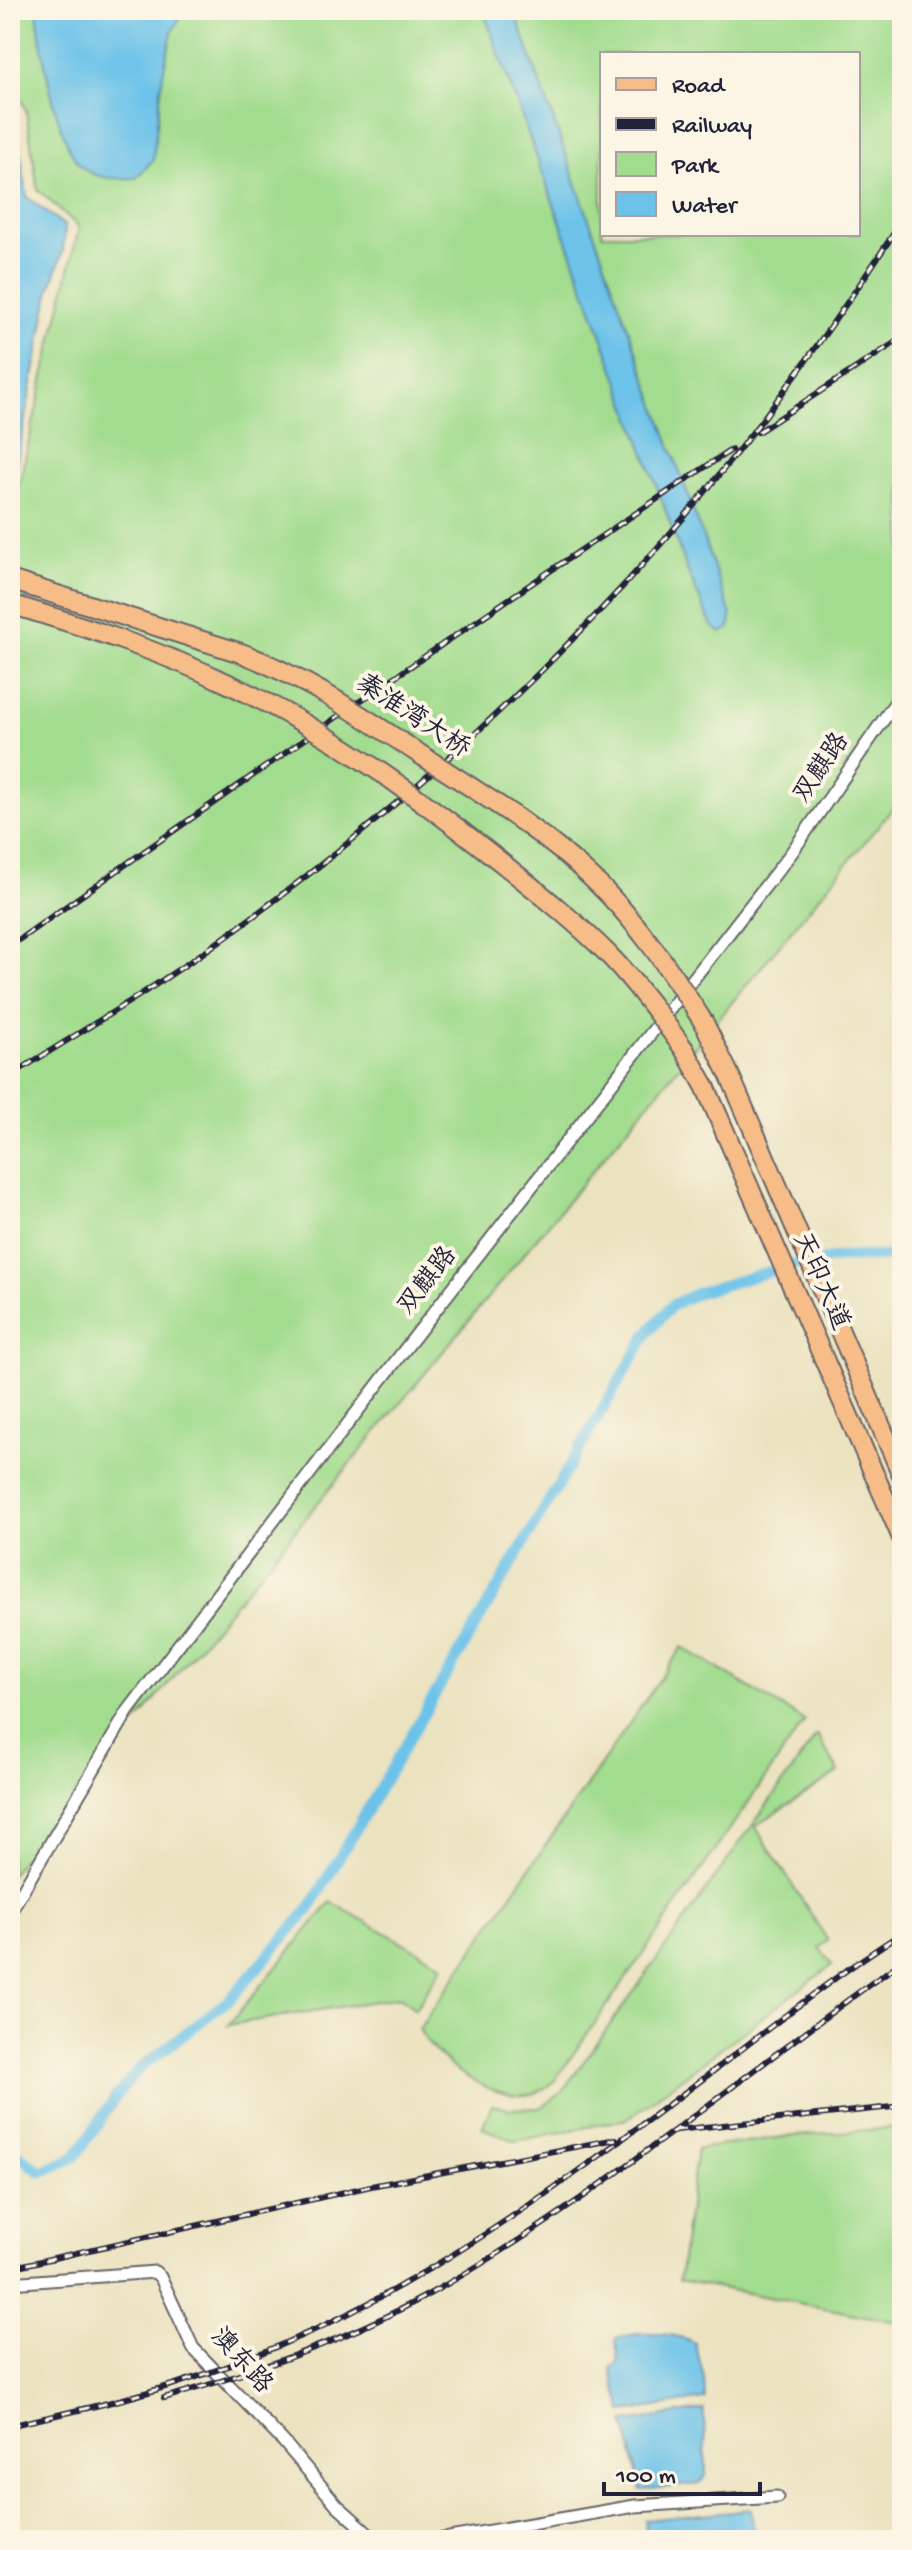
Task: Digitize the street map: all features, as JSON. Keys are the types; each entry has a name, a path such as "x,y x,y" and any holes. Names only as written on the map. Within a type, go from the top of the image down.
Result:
{"main road":[{"name":"秦淮湾大桥","path":"10,580 241,653 286,672 338,700 510,813 592,878 643,933 704,1023"},
{"name":"天印大道","path":"10,604 145,648 273,706 362,760 435,811 581,928 635,985 684,1049 705,1086 902,1538"},
{"name":"天印大道","path":"704,1023 730,1076 902,1475"}],"street":[{"name":"双麒路","path":"10,1912 128,1711 792,852 902,693"},
{"name":"澳东路","path":"10,2283 155,2272 161,2278 193,2348 283,2441 337,2505 376,2540"},
{"path":"438,2540 635,2506 777,2497"}],"green space":[{"path":"10,10 902,10 902,797 10,1875 10,522 79,227 38,190 26,110 10,73"},
{"path":"682,1647 805,1721 555,2080 534,2094 518,2095 468,2078 439,2055 419,2029"},
{"path":"817,1735 839,1772 755,1826 828,1941 819,1947 832,1965 627,2119 516,2141 482,2128 492,2105 509,2109 540,2108 562,2092"},
{"path":"331,1902 443,1965 415,2009 400,1997 228,2025"},
{"path":"902,2127 902,2323 679,2280 697,2149 783,2137"}],"water":[{"path":"37,10 184,10 172,32 163,73 153,160 136,178 95,175 83,168 74,157 51,94"},
{"path":"483,10 514,10 731,615 730,628 721,633 712,626 689,575"},
{"path":"10,103 14,111 27,197 65,226 63,251 50,289 10,497"},
{"path":"637,2334 674,2336 695,2343 704,2378 705,2399 623,2412 611,2368 618,2363 616,2338"},
{"path":"704,2410 706,2476 699,2484 641,2490 625,2422"},
{"path":"751,2509 755,2540 647,2540 645,2520"}],"waterway":[{"path":"10,2149 41,2172 75,2157 139,2069 231,1998 309,1909 647,1334 672,1305 700,1292 795,1264 844,1257 902,1256"}],"railway":[{"path":"10,1076 169,976 281,895 399,801 511,700 617,593 699,500 790,383 902,221"},
{"path":"758,432 902,338"},
{"path":"10,946 368,695 731,450"},
{"path":"10,2426 179,2383 282,2344 381,2296 452,2255 567,2178 902,1933"},
{"path":"164,2398 263,2367 328,2342 391,2314 469,2271 606,2181 902,1962"},
{"path":"676,2130 902,2106"},
{"path":"10,2268 371,2186 616,2139"}]}
